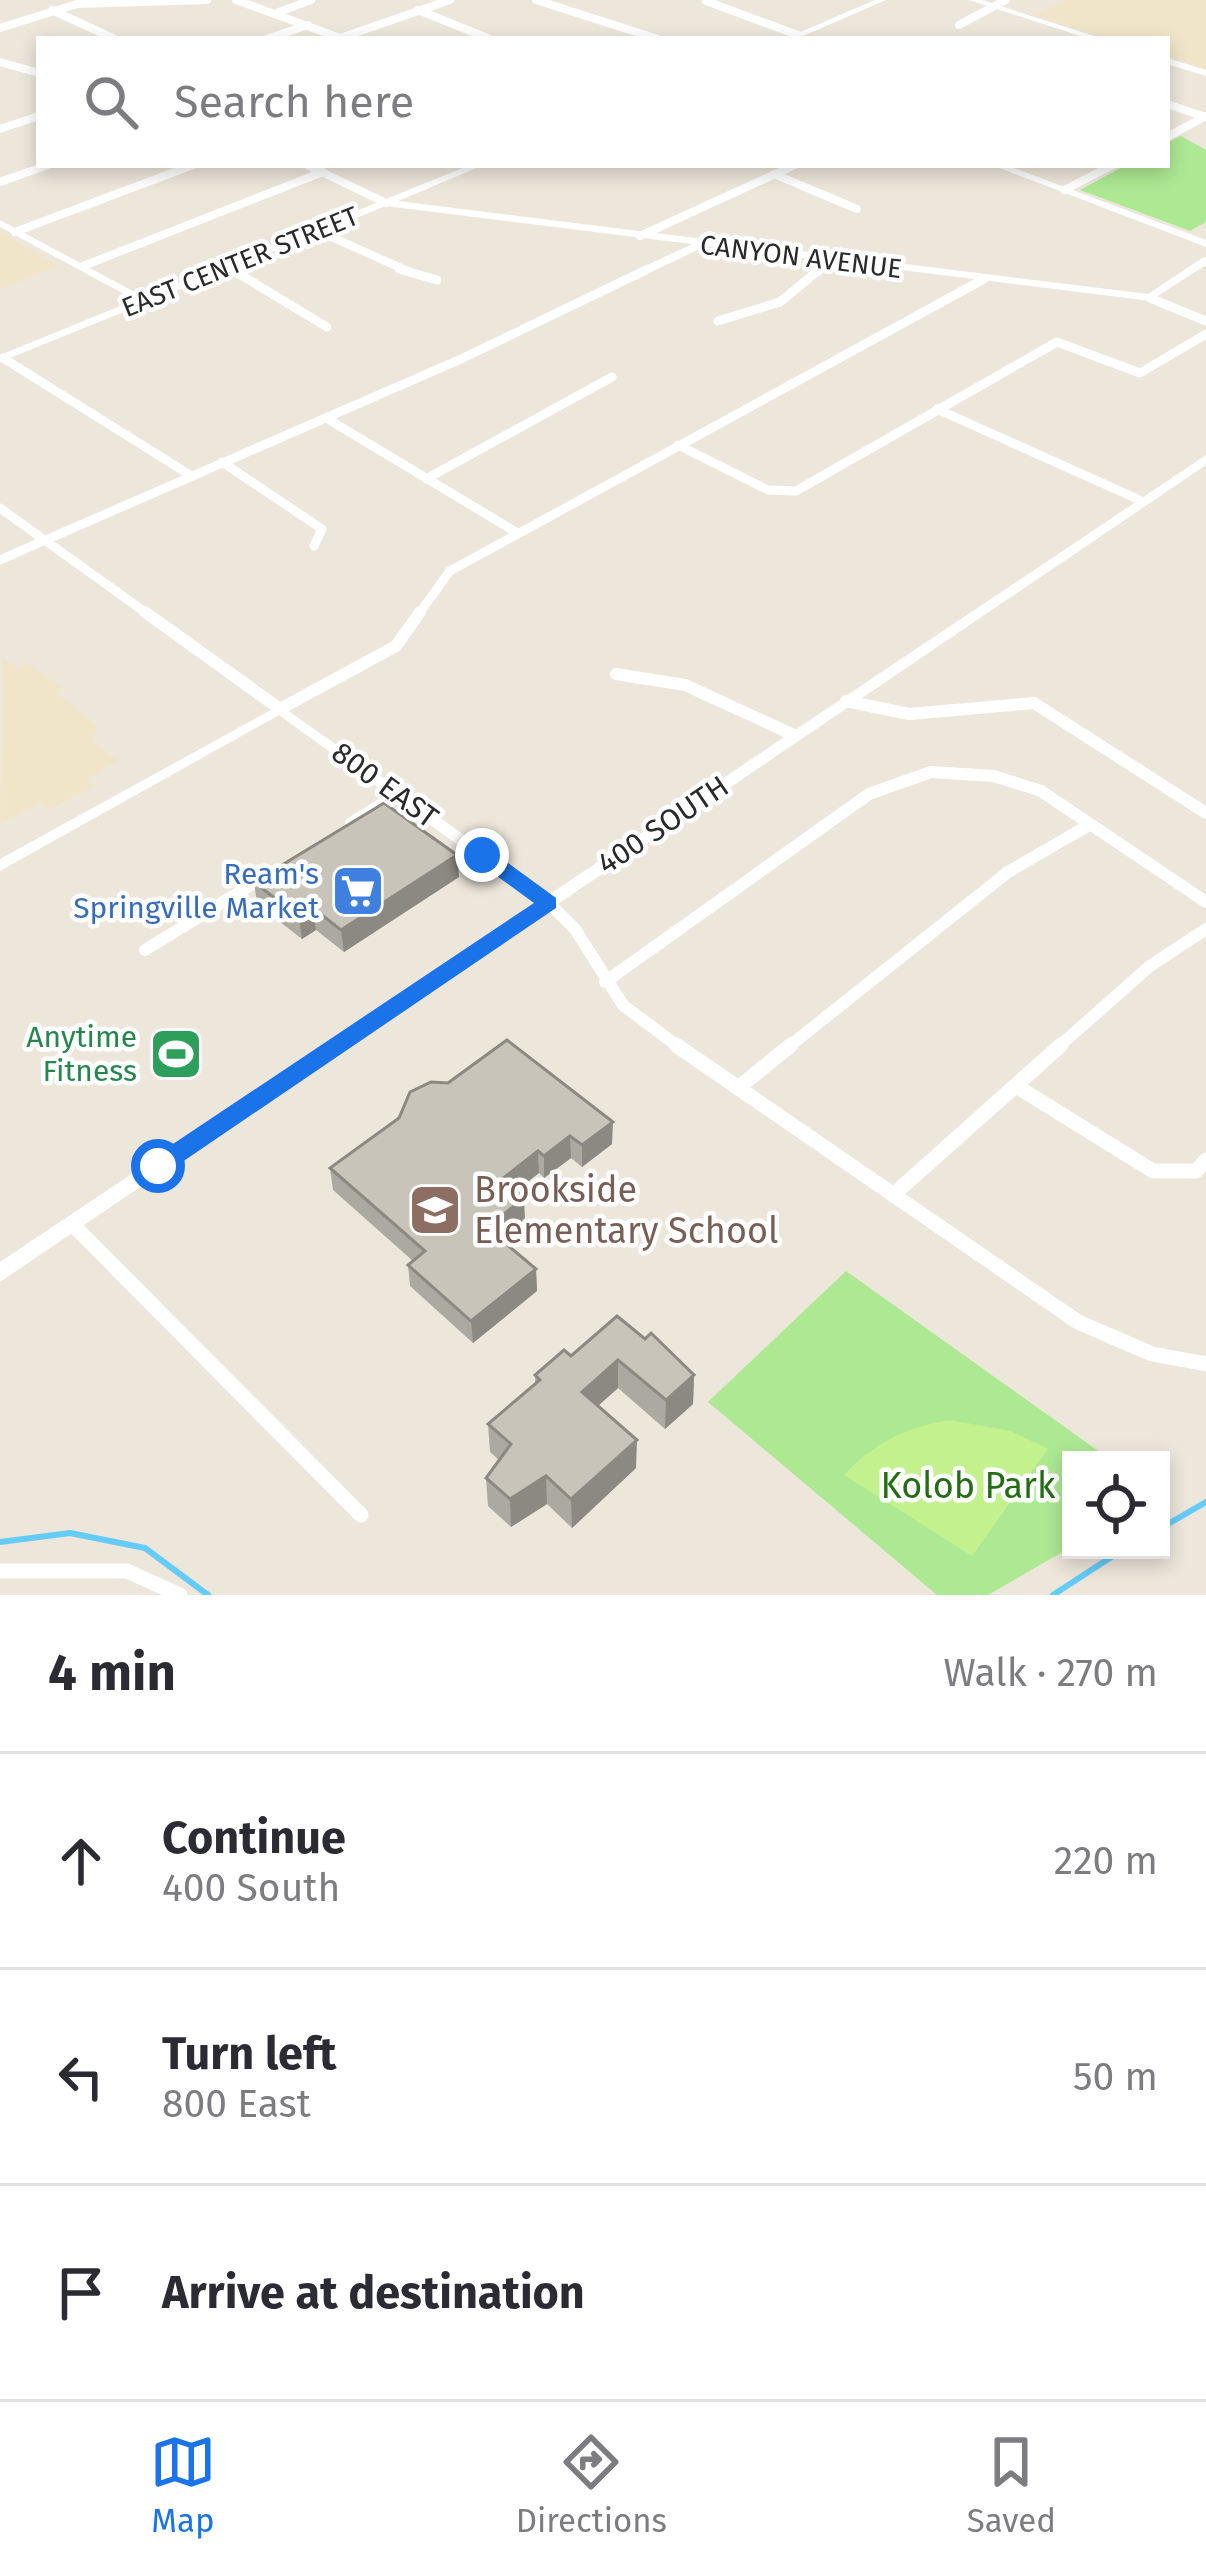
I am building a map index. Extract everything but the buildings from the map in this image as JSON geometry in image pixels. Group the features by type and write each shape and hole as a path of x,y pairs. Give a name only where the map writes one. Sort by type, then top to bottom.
{"main road":[{"name":"400 SOUTH","path":"0,1273 1206,459"}],"street":[{"path":"0,28 76,4 207,0"},
{"path":"236,0 335,36"},
{"path":"278,12 311,0"},
{"path":"350,36 450,0"},
{"path":"536,0 644,36"},
{"path":"553,6 568,0"},
{"path":"974,0 1089,36"},
{"path":"959,26 1006,0"},
{"path":"795,36 876,1"},
{"path":"706,2 791,36"},
{"path":"52,10 108,36"},
{"path":"418,10 483,36"},
{"path":"275,36 308,25"},
{"path":"0,62 36,73"},
{"path":"1170,62 1206,73"},
{"path":"1170,105 1205,117"},
{"path":"0,129 36,117"},
{"path":"1170,135 1205,117"},
{"path":"0,182 40,168"},
{"path":"15,232 185,168"},
{"path":"83,266 312,168"},
{"path":"316,168 386,203"},
{"name":"EAST CENTER STREET","path":"1,358 472,168"},
{"path":"640,236 789,168"},
{"path":"1005,168 1206,244"},
{"path":"1064,190 1107,168"},
{"path":"774,175 857,209"},
{"name":"CANYON AVENUE","path":"386,203 1150,298"},
{"path":"0,223 144,301"},
{"path":"318,231 386,266 437,280"},
{"path":"0,560 326,418 699,244"},
{"path":"718,321 741,318 808,285 826,259"},
{"path":"1150,298 1206,260"},
{"path":"227,267 260,285 271,300 327,327"},
{"path":"0,866 396,646 439,580 516,532 984,279"},
{"path":"1150,298 1206,321"},
{"path":"679,445 768,490 796,490 1057,342 1140,373 1206,334"},
{"path":"1,358 190,476"},
{"path":"426,479 612,377"},
{"path":"937,409 1142,501"},
{"path":"326,418 516,532"},
{"path":"221,462 322,529 314,546"},
{"path":"0,508 280,710"},
{"path":"616,674 647,674 668,681 749,710 794,735"},
{"path":"846,700 909,714 1034,703 1206,813"},
{"name":"800 EAST","path":"280,710 549,903"},
{"path":"605,982 883,785 944,771 1011,779 1058,800 1206,902"},
{"path":"341,829 398,794"},
{"path":"740,1087 1008,872 1089,825"},
{"path":"145,950 284,865"},
{"path":"549,903 584,938 605,982 636,1018 1078,1322 1152,1354 1206,1364"},
{"path":"893,1195 1150,965 1206,928"},
{"path":"1016,1086 1153,1171 1196,1171 1206,1160"},
{"path":"73,1224 361,1515"},
{"path":"0,1571 127,1571 180,1595"}],"shaded area":[{"path":"1065,0 1206,0 1206,69 1170,57 1170,36 1103,36 1032,15"},
{"path":"0,232 59,266 0,289"},
{"path":"3,659 16,667 27,663 63,688 57,693 97,725 93,740 118,761 87,779 95,786 51,809 41,803 0,825"}],"green space":[{"path":"1181,136 1206,150 1206,222 1190,231 1080,190 1120,168 1170,168 1170,142"},
{"name":"Kolob Park","path":"846,1271 1098,1451 1062,1451 1062,1552 988,1595 937,1595 708,1402"},
{"path":"949,1420 1011,1431 1048,1449 972,1556 844,1475 892,1438"}],"waterway":[{"path":"1170,1523 1206,1502"},
{"path":"0,1542 70,1533 145,1548 208,1595"},
{"path":"1053,1595 1108,1559"}],"place":[{"name":"Ream's Springville Market","path":"358,891"},
{"name":"Anytime Fitness","path":"176,1054"},
{"name":"Brookside Elementary School","path":"435,1210"}],"route":[{"path":"158,1166 549,903 482,855"}]}
